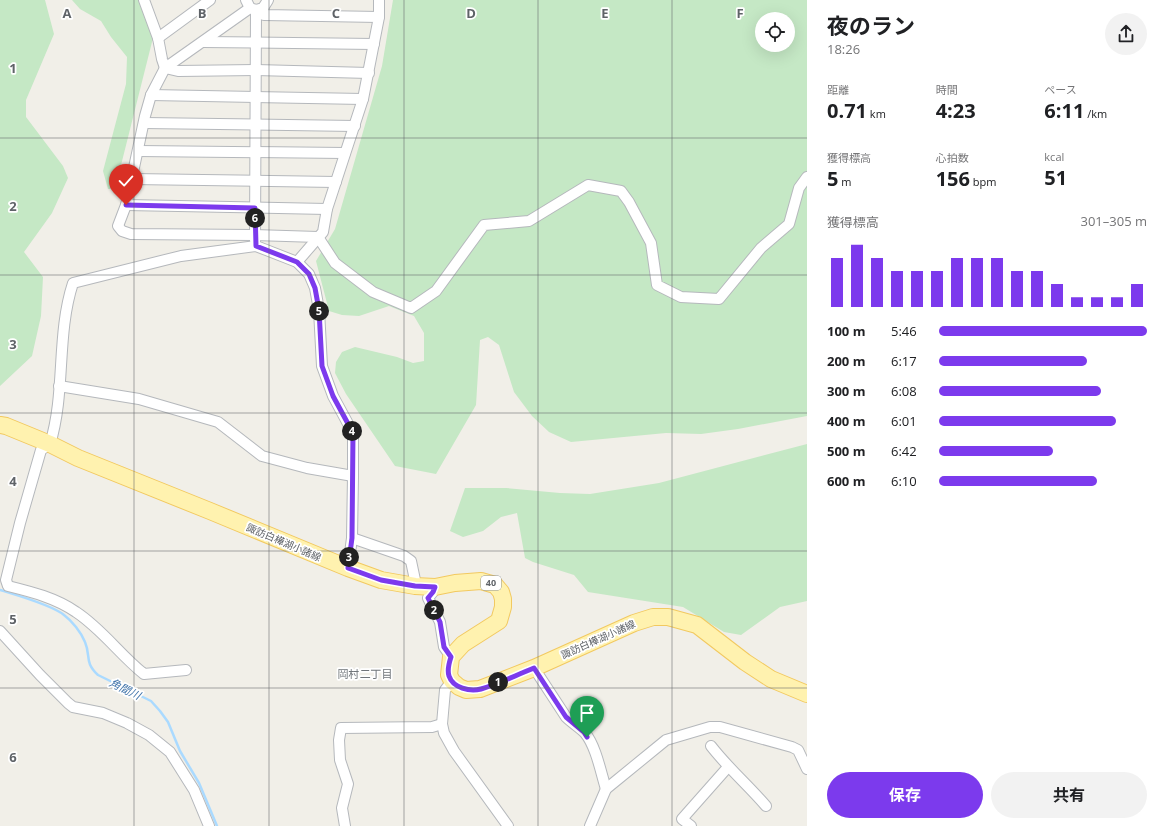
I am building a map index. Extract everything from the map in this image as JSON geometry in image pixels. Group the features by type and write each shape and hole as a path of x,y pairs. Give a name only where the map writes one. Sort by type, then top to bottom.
{"main road":[{"name":"諏訪白樺湖小諸線","path":"0,426 6,426 50,444 78,458 381,580 410,585 435,587 481,581 489,582 495,585 501,592 503,599 503,607 499,621 463,644 451,657"},
{"name":"諏訪白樺湖小諸線","path":"452,681 459,687 466,690 480,689 534,668 634,623 653,616 668,616 697,625 745,662 771,679 807,694"},
{"path":"451,657 449,675 452,681"}],"street":[{"path":"144,0 158,38 165,68"},
{"path":"158,38 210,0"},
{"path":"297,262 323,232 327,209 355,126 370,73 379,17 379,0"},
{"path":"256,5 264,15 379,17"},
{"path":"256,5 165,68 151,96 126,205 118,226 122,231 131,234 318,237"},
{"path":"256,5 254,235 256,246"},
{"path":"203,42 374,44"},
{"path":"165,68 178,71 256,70 370,73"},
{"path":"151,96 363,100"},
{"path":"144,123 355,126"},
{"path":"138,151 345,153"},
{"path":"318,237 335,263 373,292 411,308 436,291 484,225 529,221 588,185 621,191 629,202 651,243 657,285 681,297 719,298 761,248 789,224 799,188 807,177"},
{"path":"132,179 336,182"},
{"path":"126,205 327,209"},
{"path":"186,670 144,674 78,612 57,601 8,586 6,580 20,523 41,450 50,444 56,427 63,334 66,310 73,283 181,256 256,246 297,262 309,274 315,288 319,310 322,366 333,396 353,433 352,538 348,568"},
{"path":"60,386 139,399 218,422 262,456 307,468 353,476"},
{"path":"352,538 404,556 411,561 415,580"},
{"path":"435,587 428,598 440,622 444,647 451,657"},
{"path":"0,630 40,675 73,707 103,713 127,723 149,735 170,752 194,790 209,826"},
{"path":"534,668 566,717 584,732 587,737 593,748 606,789"},
{"path":"452,681 445,690 442,724 444,733 454,751 508,826"},
{"path":"344,825 342,808 348,784 340,760 339,740 341,728 432,727 442,724"},
{"path":"590,826 606,789 666,740 710,726 792,747 798,750 807,768"},
{"path":"711,746 728,767 748,785 766,806"},
{"path":"691,826 682,819 728,767"}],"green space":[{"path":"0,0 45,0 54,34 26,100 26,117 63,166 68,178 52,213 24,252 43,277 41,316 32,356 0,386"},
{"path":"72,0 147,0 153,38 115,189 108,189 103,171 126,84 127,57 111,37 101,21 80,9"},
{"path":"393,0 807,0 807,416 738,429 701,434 666,433 571,442 549,432 532,416 514,392 499,345 488,337 480,340 476,405 436,474 395,466 346,394 335,373 336,362 342,352 355,347 397,357 413,363 424,361 424,333 414,316 389,306 359,316 342,315 329,311 316,261 335,229 382,66"},
{"path":"807,444 807,601 780,607 741,635 724,632 683,607 588,592 574,575 525,558 517,513 501,517 483,531 463,537 450,531 465,488 506,488 590,494 659,483"}],"waterway":[{"name":"角間川","path":"0,590 43,604 64,615 81,634 87,647 89,663 98,675 151,701 168,722 180,751 199,783 217,826"}],"district":[{"name":"岡村二丁目","path":"365,674"}],"route":[{"path":"126,205 255,208 254,235 256,246 297,262 309,274 315,288 319,310 322,366 333,396 353,433 352,538 348,568 381,580 398,584 435,587 428,598 440,622 444,647 451,657 449,675 452,681 459,687 466,690 474,690 534,668 566,717 572,724 584,732 587,737"}]}
